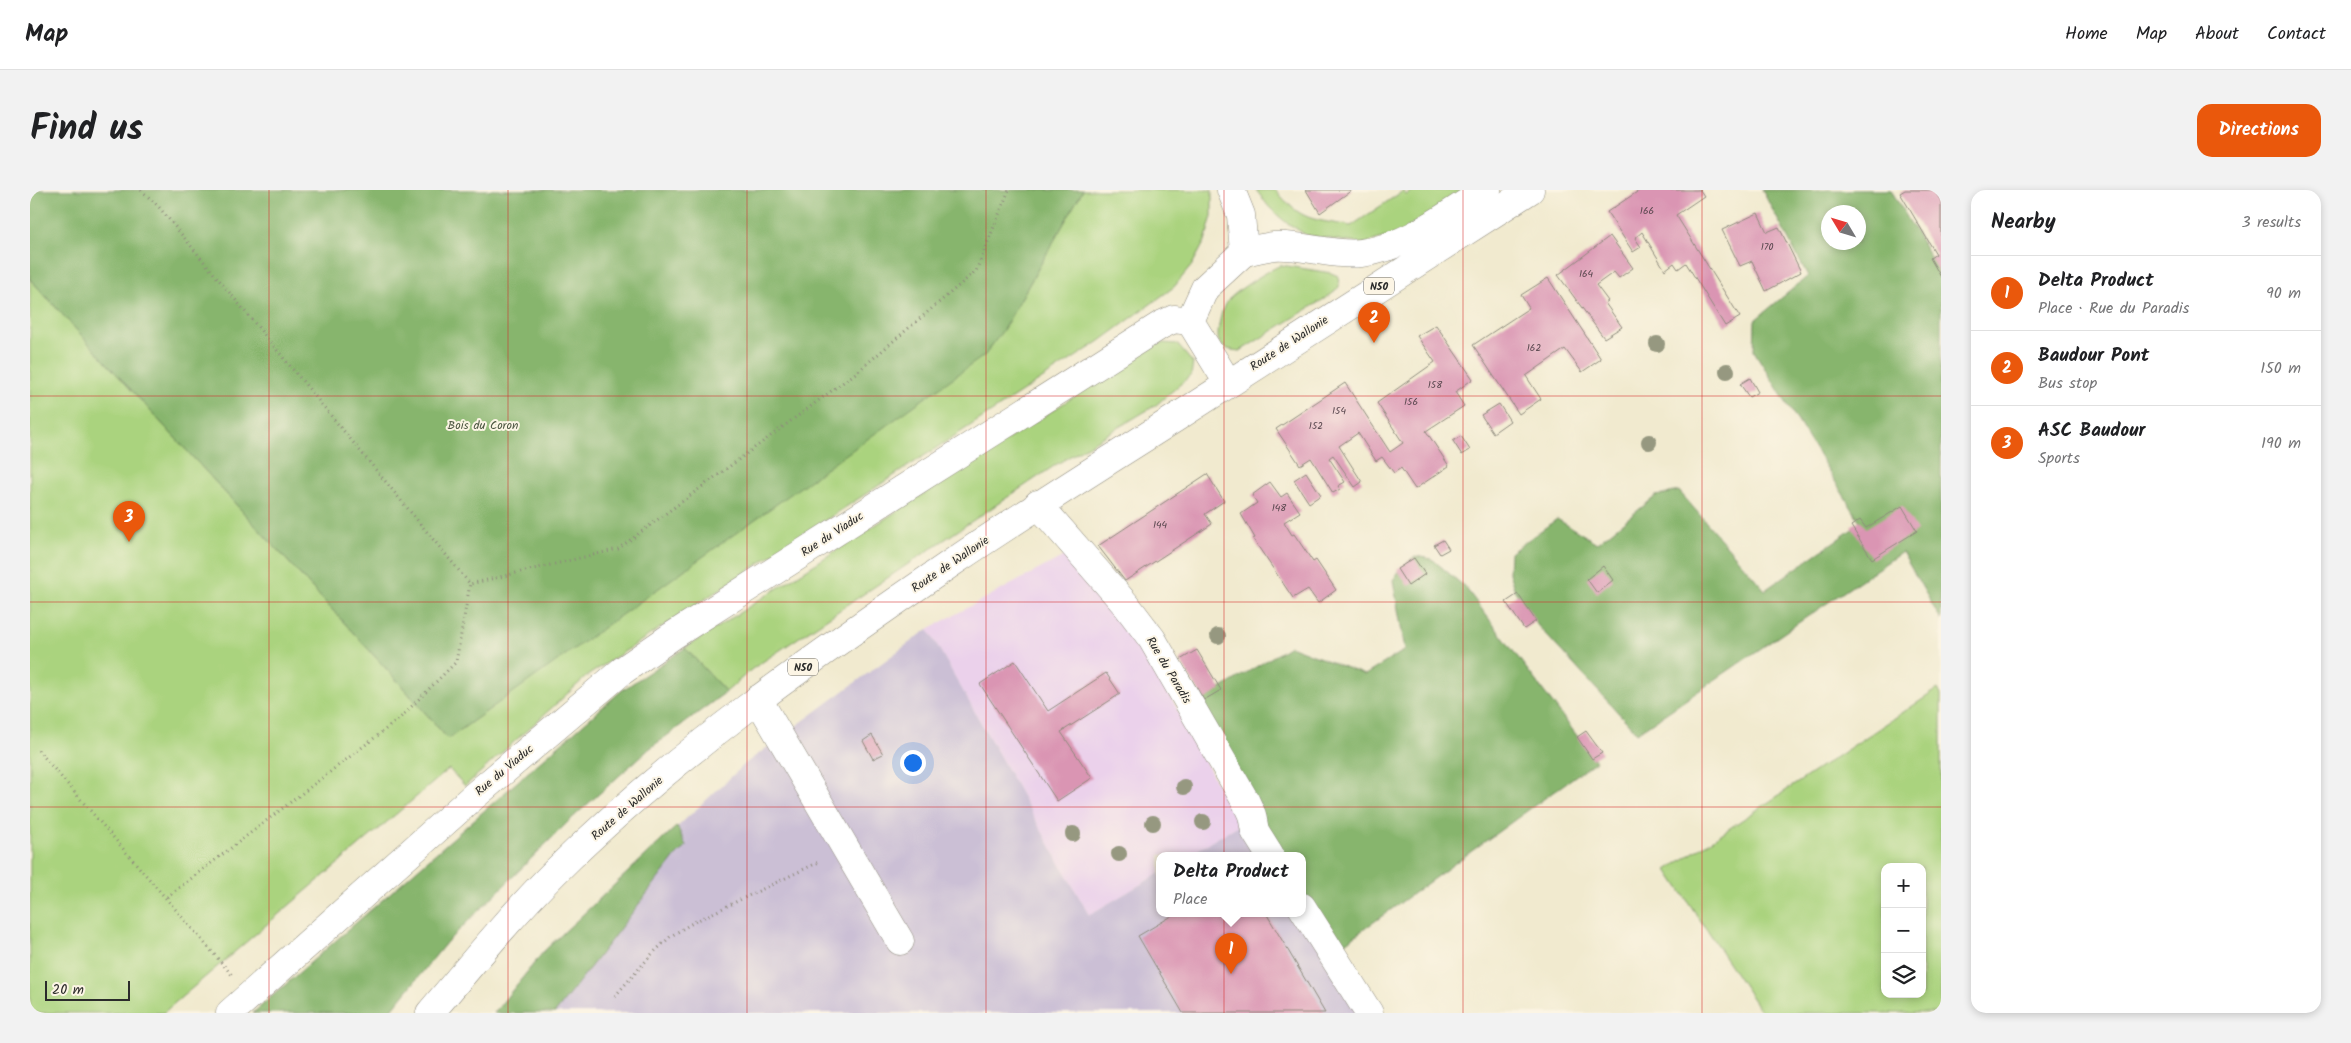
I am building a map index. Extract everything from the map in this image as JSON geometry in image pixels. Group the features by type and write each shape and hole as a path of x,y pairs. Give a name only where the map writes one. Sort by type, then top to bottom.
{"street":[{"path":"1230,190 1241,215 1244,252"},
{"path":"1228,382 1190,321 1205,288 1244,252 1275,246 1329,253 1362,253 1382,248 1410,237 1487,190"},
{"name":"Route de Wallonie","path":"430,1013 486,946 554,873 632,802 758,699 891,604 1038,504 1530,190"},
{"name":"Rue du Viaduc","path":"230,1013 474,796 622,671 672,636 1161,325 1174,319 1190,321"},
{"name":"Rue du Paradis","path":"1038,504 1127,606 1152,640 1246,802 1252,815 1255,831 1268,852"},
{"path":"758,699 848,848 900,941"},
{"path":"1306,913 1369,1013"}],"path":[{"path":"141,190 158,206 470,584 456,662 399,719 167,896"},
{"path":"470,584 618,549 857,372 976,271 1009,190"},
{"path":"38,750 167,896 250,995"},
{"path":"615,996 652,954 671,936 694,922 848,848"}],"shaded area":[{"path":"1066,555 1119,612 1147,652 1239,825 1194,852 1156,852 1156,875 1089,915 928,629"},
{"path":"928,629 1089,915 1156,875 1156,917 1306,917 1306,898 1380,1013 494,1013 544,951 746,763"},
{"path":"1252,815 1277,852 1194,852"}],"green space":[{"name":"Bois du Coron","path":"30,190 1083,190 1003,330 985,355 448,739 401,685 30,279"},
{"path":"1083,190 1212,190 1212,216 1205,241 1192,265 1174,287 1100,341 587,676 465,786 449,769 163,1013 30,1013 30,279 401,685 448,739 1003,330"},
{"path":"1256,190 1276,190 1301,214 1318,220 1351,226 1403,191 1406,195 1414,190 1469,190 1409,230 1363,244 1306,235 1283,220 1269,207"},
{"path":"1762,190 1891,190 1941,275 1941,620 1902,552 1637,733 1538,626 1515,591 1509,573 1510,553 1557,519 1597,543 1656,496 1679,491 1765,590 1861,523 1754,351 1755,320 1808,276"},
{"path":"1281,265 1331,273 1338,276 1339,287 1332,294 1240,351 1222,346 1218,339 1218,333 1222,311 1227,301 1247,285"},
{"path":"1164,343 1177,344 1193,363 1191,375 1156,405 1057,464 752,669 726,692 685,648 1154,345"},
{"path":"1415,556 1432,559 1465,587 1596,761 1338,948 1306,898 1306,852 1277,852 1199,702 1290,646 1365,675 1405,650 1393,580 1402,567"},
{"path":"685,648 726,692 649,749 570,820 446,943 389,1013 253,1013 621,691"},
{"path":"1938,689 1941,695 1941,1013 1762,1013 1667,870"},
{"path":"677,826 686,846 675,857 555,1013 494,1013 544,951"}],"building":[{"path":"1306,190 1352,190 1320,213"},
{"path":"1640,190 1700,190 1704,196 1676,215 1740,317 1725,326 1686,263 1678,269 1674,263 1665,270 1642,232 1635,238 1641,247 1633,252 1607,212"},
{"path":"1905,190 1934,190 1941,201 1941,277 1930,258 1936,254 1900,193"},
{"path":"1758,213 1767,232 1779,227 1801,272 1766,291 1752,261 1740,266 1722,230"},
{"path":"1610,236 1633,268 1619,278 1614,272 1596,285 1608,301 1605,303 1622,327 1604,338 1558,275"},
{"path":"1548,278 1601,359 1582,372 1565,349 1526,376 1541,399 1519,414 1473,345 1529,308 1521,295"},
{"path":"1436,325 1473,379 1455,392 1464,406 1426,431 1449,466 1415,489 1401,468 1394,473 1382,457 1376,461 1358,433 1339,446 1362,482 1355,487 1333,455 1329,458 1345,482 1338,486 1340,489 1333,493 1311,458 1300,465 1276,429 1345,383 1390,452 1403,443 1377,403 1435,362 1417,336"},
{"path":"1750,378 1758,392 1749,397 1740,384"},
{"path":"1499,404 1510,421 1493,433 1481,415"},
{"path":"1461,436 1470,450 1462,455 1453,441"},
{"path":"1306,472 1321,495 1309,503 1294,480"},
{"path":"1207,474 1224,501 1205,514 1212,524 1125,581 1098,546"},
{"path":"1270,482 1281,497 1287,493 1300,512 1284,522 1313,562 1316,560 1336,590 1318,603 1308,589 1293,598 1253,539 1255,538 1241,514 1257,503 1252,495"},
{"path":"1902,506 1917,531 1872,559 1851,526 1860,520 1866,528"},
{"path":"1443,540 1449,549 1440,554 1434,545"},
{"path":"1414,558 1425,574 1408,586 1397,569"},
{"path":"1603,566 1613,580 1597,593 1587,579"},
{"path":"1518,594 1536,621 1524,629 1506,602"},
{"path":"1197,650 1221,690 1204,700 1180,660"},
{"path":"1015,661 1048,711 1106,673 1120,694 1061,732 1092,778 1057,801 980,684"},
{"path":"1586,731 1602,753 1592,759 1577,737"},
{"path":"872,735 883,754 873,759 863,741"},
{"path":"1170,917 1268,917 1325,1013 1183,1013 1138,936"}],"place":[{"name":"Baudour Pont","path":"1374,343"},
{"name":"ASC Baudour","path":"129,542"},
{"name":"Delta Product","path":"1231,974"}]}
